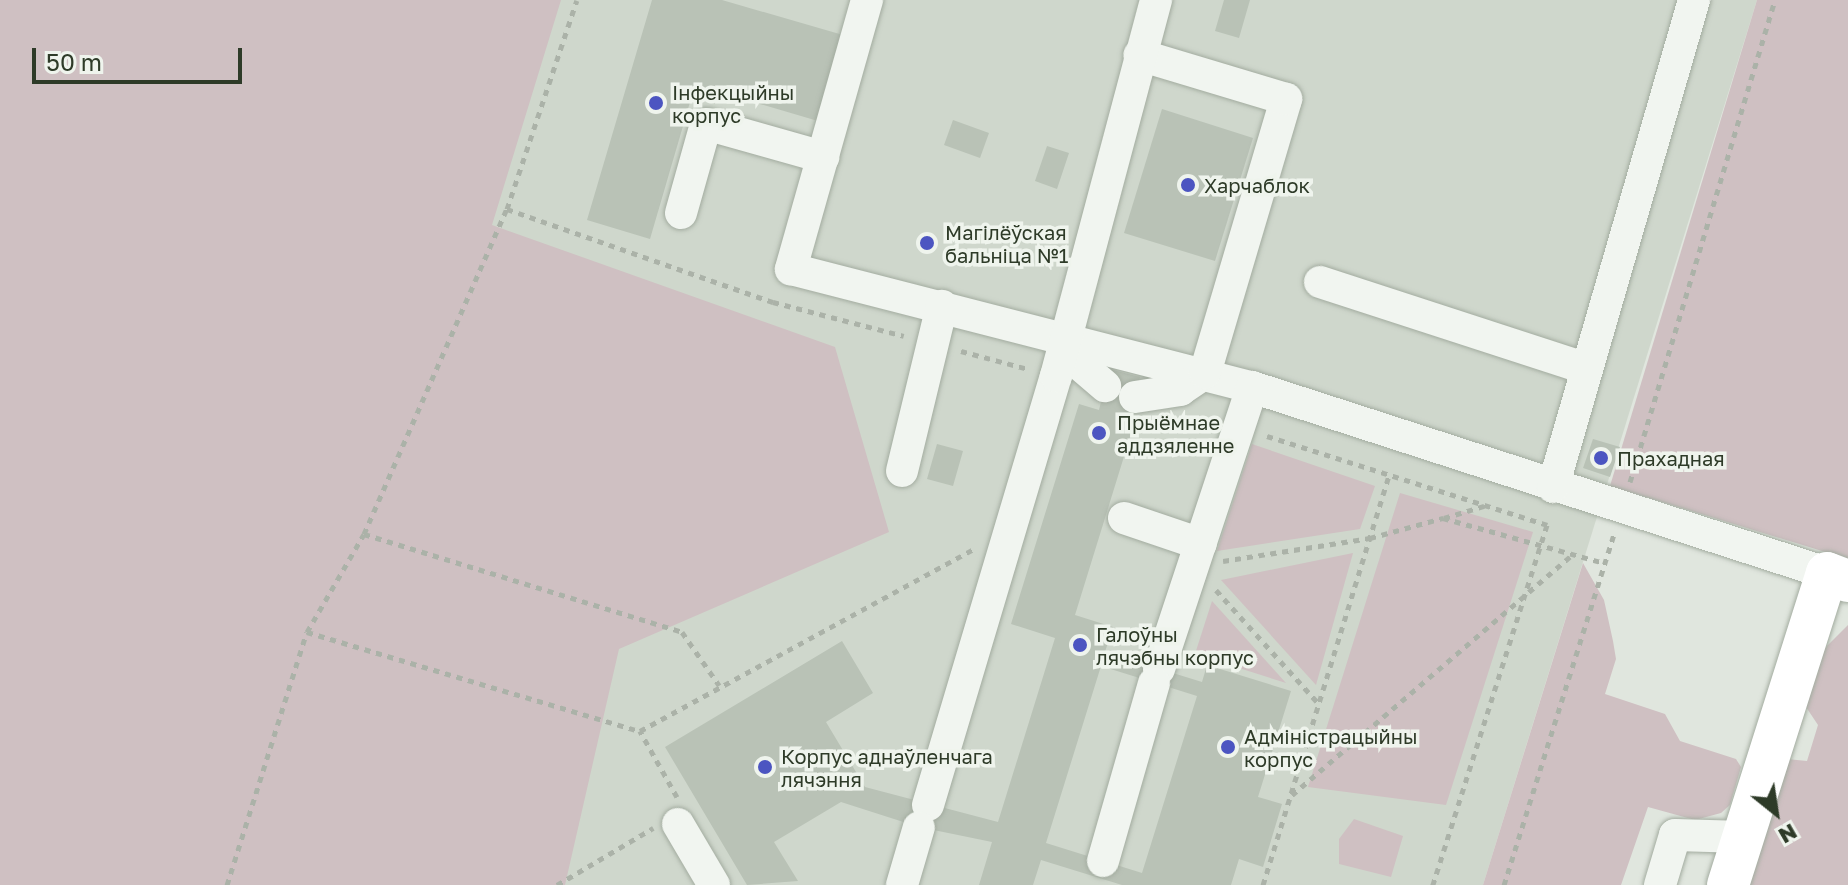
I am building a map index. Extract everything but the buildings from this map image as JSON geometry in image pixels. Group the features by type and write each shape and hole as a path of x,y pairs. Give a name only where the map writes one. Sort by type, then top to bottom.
{"main road":[{"path":"1728,885 1838,577"}],"lane":[{"path":"867,0 791,269 1205,373 1621,510 1838,577"},
{"path":"902,885 1066,336 1156,0"},
{"path":"1553,487 1584,368 1694,0"},
{"path":"1135,397 1180,390 1205,373 1286,99 1139,55"},
{"path":"681,213 706,124 823,157"},
{"path":"1320,282 1584,368"},
{"path":"902,471 942,306"},
{"path":"1066,336 1071,357 1105,386"},
{"path":"1098,875 1156,676 1252,387"},
{"path":"1124,518 1197,554"},
{"path":"674,819 714,885"},
{"path":"1660,885 1675,835 1744,837"}],"path":[{"path":"227,885 307,632 364,534 507,209 577,0"},
{"path":"1504,885 1775,0"},
{"path":"1239,426 1547,525 1433,885"},
{"path":"1263,885 1389,476"},
{"path":"1197,554 1370,538 1485,506"},
{"path":"1443,518 1604,563"},
{"path":"307,632 640,731 719,685 1008,530"},
{"path":"364,534 682,632 719,685"},
{"path":"1197,554 1320,705"},
{"path":"1292,795 1574,554"},
{"path":"557,885 674,819 640,731"}],"shaded area":[{"path":"0,0 561,0 492,225 835,347 889,532 619,649 565,885 0,885"},
{"name":"Магілёўская бальніца №1","path":"255,0 1757,0 1483,885 0,885"},
{"path":"1757,0 1848,0 1848,559 1610,486"},
{"path":"1252,444 1375,486 1360,529 1217,551"},
{"path":"1400,493 1533,532 1446,805 1308,787"},
{"path":"1353,553 1316,685 1221,580"},
{"path":"1583,563 1604,600 1613,641 1616,659 1605,694 1665,714 1680,741 1736,759 1741,767 1730,805 1721,813 1695,820 1648,807 1621,885 1483,885"},
{"path":"1212,601 1286,683 1195,654"},
{"path":"1848,625 1848,885 1746,885 1787,759 1807,761 1818,725 1806,707 1823,650"},
{"path":"1354,819 1403,836 1391,877 1339,864 1339,839"}],"place":[{"name":"Інфекцыйны корпус","path":"656,103"},
{"name":"Харчаблок","path":"1188,185"},
{"name":"Магілёўская бальніца №1","path":"927,243"},
{"name":"Прыёмнае аддзяленне","path":"1099,433"},
{"name":"Прахадная","path":"1601,458"},
{"name":"Галоўны лячэбны корпус","path":"1080,645"},
{"name":"Адміністрацыйны корпус","path":"1228,747"},
{"name":"Корпус аднаўленчага лячэння","path":"765,767"}]}
